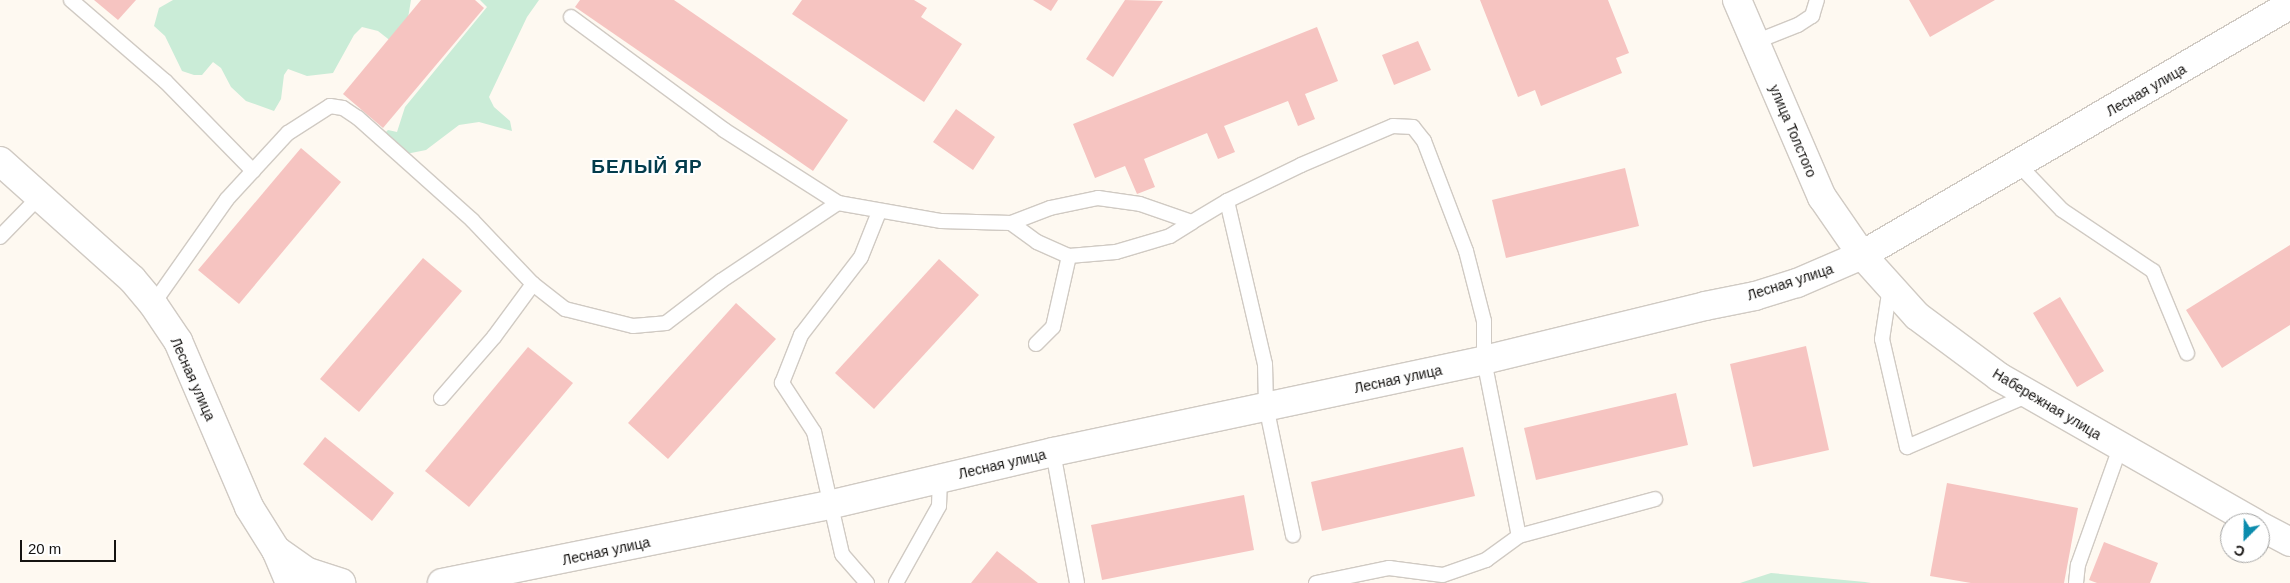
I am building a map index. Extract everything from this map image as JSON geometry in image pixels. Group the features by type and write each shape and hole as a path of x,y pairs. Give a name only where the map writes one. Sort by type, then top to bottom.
{"street":[{"name":"улица Толстого","path":"1737,0 1822,197 1862,255"},
{"name":"Лесная улица","path":"442,583 829,505 1053,452 1484,360 1755,296 1805,280 1862,255 2290,5"},
{"name":"Лесная улица","path":"0,161 132,279 153,304 178,341 249,507 276,550 308,572 341,583"},
{"name":"Набережная улица","path":"1862,255 1917,316 1954,345 2029,395 2237,513"},
{"path":"2270,531 2290,542"},
{"path":"276,550 290,583"}],"lane":[{"path":"71,0 165,81 253,171"},
{"path":"1756,42 1798,25 1812,16 1817,0"},
{"path":"571,17 724,130 838,203 879,212 941,221 1011,223 1050,208 1098,198 1140,204 1192,222"},
{"path":"153,304 227,199 288,133 330,106 343,108 358,118 472,220 533,284 565,309 633,326 666,323 721,281 838,203"},
{"path":"1011,223 1037,242 1069,256 1116,252 1170,236 1227,201 1393,126 1413,127 1424,140 1466,250 1484,321 1484,360 1519,536"},
{"path":"2019,165 2062,210 2153,272 2187,353"},
{"path":"0,237 39,196"},
{"path":"1227,201 1265,364 1266,406 1293,534"},
{"path":"867,583 842,554 829,505 814,432 782,384 801,336 861,256 879,212"},
{"path":"1036,344 1053,327 1069,256"},
{"path":"442,398 494,337 533,284"},
{"path":"1890,287 1882,339 1908,447 2029,395"},
{"path":"2076,583 2078,565 2120,448"},
{"path":"1053,452 1077,583"},
{"path":"896,583 939,506 940,479"},
{"path":"1316,583 1389,568 1443,575 1486,560 1519,536 1655,499"}],"green space":[{"path":"173,0 411,0 406,30 392,42 378,31 362,27 354,35 333,73 307,76 288,69 284,75 281,99 274,111 246,101 231,87 221,68 213,62 202,75 194,75 182,71 165,36 154,26 159,8"},
{"path":"480,0 539,0 527,17 489,97 494,107 510,121 512,131 479,122 459,125 426,150 401,155 384,134 388,130 397,132 405,107 487,7"},
{"path":"1771,573 1865,582 1871,583 1740,583"}],"building":[{"path":"94,0 136,0 118,20"},
{"path":"421,0 475,0 484,8 383,128 343,94"},
{"path":"580,0 674,0 848,120 813,171 575,7"},
{"path":"802,0 914,0 927,8 921,17 962,44 924,102 792,14"},
{"path":"1033,0 1058,0 1051,11"},
{"path":"1125,0 1163,1 1113,77 1086,59"},
{"path":"1480,0 1608,0 1629,53 1616,58 1622,73 1541,106 1535,90 1518,97"},
{"path":"1909,0 1995,0 1930,37"},
{"path":"1317,27 1338,81 1305,94 1315,119 1298,126 1288,101 1224,126 1235,152 1218,159 1207,133 1144,159 1155,187 1137,194 1125,166 1095,178 1073,124"},
{"path":"1418,41 1431,70 1394,85 1382,55"},
{"path":"956,109 995,137 973,170 933,142"},
{"path":"301,148 341,182 239,304 198,270"},
{"path":"1625,168 1639,226 1506,258 1492,200"},
{"path":"2290,245 2290,325 2222,368 2186,310"},
{"path":"423,258 462,291 359,412 320,379"},
{"path":"939,259 979,295 874,409 835,373"},
{"path":"2060,297 2104,371 2077,387 2033,313"},
{"path":"736,303 776,339 668,459 628,423"},
{"path":"1806,346 1829,450 1753,467 1730,364"},
{"path":"528,347 573,383 469,507 425,471"},
{"path":"1676,393 1688,445 1536,480 1524,428"},
{"path":"325,437 394,493 372,521 303,464"},
{"path":"1463,447 1475,496 1322,531 1311,482"},
{"path":"1947,483 2078,508 2064,583 1971,583 1930,576"},
{"path":"1244,495 1254,550 1102,580 1091,525"},
{"path":"2104,542 2158,563 2150,583 2097,583 2089,580"},
{"path":"997,551 1038,583 971,583"}],"district":[{"name":"БЕЛЫЙ ЯР","path":"647,167"}]}
